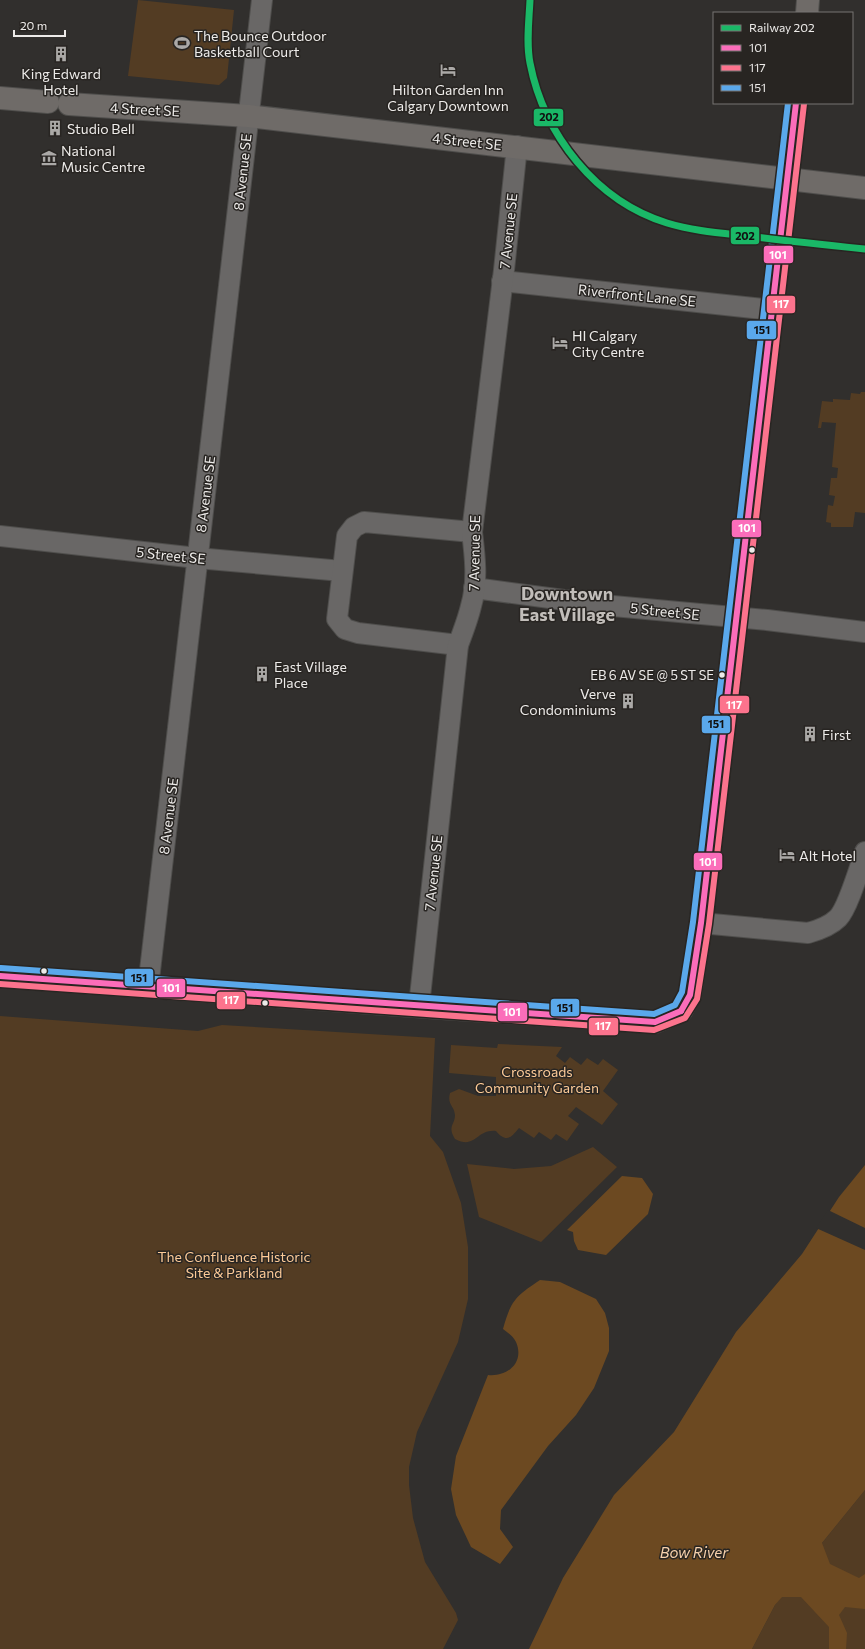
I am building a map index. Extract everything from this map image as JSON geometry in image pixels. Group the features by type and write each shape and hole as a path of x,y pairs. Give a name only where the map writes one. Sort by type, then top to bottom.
{"street":[{"name":"8 Avenue SE","path":"148,988 262,0"},
{"path":"807,12 808,0"},
{"name":"4 Street SE","path":"0,98 248,116 517,146 865,188"},
{"path":"0,976 148,988 654,1022 680,1011 690,995 701,923 796,104"},
{"name":"7 Avenue SE","path":"419,1006 458,645 472,606 476,574 472,532 517,146"},
{"name":"Riverfront Lane SE","path":"502,281 772,310"},
{"path":"458,645 358,633 345,629 337,619 342,572 347,536 354,527 364,522 472,532"},
{"name":"5 Street SE","path":"0,536 342,572"},
{"name":"5 Street SE","path":"474,588 602,605 865,632"},
{"path":"701,923 808,933 822,929 839,918 847,901 865,852"}],"green space":[{"name":"The Bounce Outdoor Basketball Court","path":"138,0 234,10 227,78 219,85 128,76"},
{"path":"861,392 865,392 865,513 855,512 853,527 831,527 831,523 826,522 828,505 833,506 835,496 829,495 831,478 837,478 838,468 832,467 836,423 822,422 821,428 818,428 822,401 833,402 833,399 850,400 851,393 860,394"},
{"name":"The Confluence Historic Site & Parkland","path":"0,1016 198,1031 222,1025 435,1038 430,1136 443,1152 461,1203 468,1247 468,1299 458,1342 417,1432 409,1467 409,1485 413,1518 425,1562 456,1613 458,1620 443,1649 0,1649"},
{"name":"Crossroads Community Garden","path":"498,1044 562,1047 556,1056 565,1063 570,1057 581,1065 587,1058 598,1065 603,1059 618,1070 603,1091 618,1104 602,1125 576,1107 568,1116 579,1124 567,1141 556,1134 551,1140 539,1132 534,1138 519,1128 511,1137 508,1138 503,1137 496,1131 489,1131 472,1141 462,1142 455,1139 451,1128 455,1115 449,1100 450,1093 459,1089 478,1096 496,1096 496,1077 449,1073 451,1045 497,1048"},
{"path":"593,1147 617,1167 541,1242 479,1217 467,1164 514,1169 551,1166"},
{"path":"865,1490 865,1649 752,1649 775,1605"}],"water":[{"name":"Bow River","path":"865,1165 865,1490 822,1543 830,1564 859,1578 865,1574 865,1609 845,1607 839,1615 847,1633 846,1649 829,1649 829,1627 801,1597 782,1597 775,1605 752,1649 529,1649 563,1578 614,1495 674,1432 736,1332 802,1254 839,1197"},
{"path":"622,1176 642,1178 653,1194 648,1214 606,1255 578,1250 574,1241 573,1232 567,1230"},
{"path":"540,1280 560,1282 596,1299 605,1313 609,1328 609,1351 594,1388 576,1415 548,1446 501,1510 500,1529 513,1547 500,1564 471,1547 456,1515 451,1489 456,1456 488,1375 502,1374 508,1371 516,1362 518,1356 516,1342 512,1336 503,1329 509,1311 512,1305 525,1290"}],"pier":[{"path":"828,1210 865,1228 865,1250 816,1228"}],"rail line":[{"name":"202","path":"530,0 528,32 530,63 537,90 547,115 577,162 596,182 618,199 641,213 667,223 687,228 717,233 865,249"}],"transit line":[{"name":"151","path":"1,968 654,1014 675,1005 682,992 693,922 788,104"},
{"name":"101","path":"681,1011 690,995 701,923 796,104"},
{"name":"117","path":"0,984 654,1030 685,1018 697,999 709,924 804,104"},
{"name":"101","path":"0,976 655,1022 681,1011"}],"place":[{"name":"The Bounce Outdoor Basketball Court","path":"182,43"},
{"name":"King Edward Hotel","path":"61,54"},
{"name":"Hilton Garden Inn Calgary Downtown","path":"448,70"},
{"name":"Studio Bell","path":"55,128"},
{"name":"National Music Centre","path":"49,158"},
{"name":"HI Calgary City Centre","path":"560,343"},
{"name":"East Village Place","path":"262,674"},
{"name":"EB 6 AV SE @ 5 ST SE","path":"722,675"},
{"name":"Verve Condominiums","path":"628,701"},
{"name":"First","path":"810,734"},
{"name":"Alt Hotel","path":"787,855"}],"district":[{"name":"Downtown East Village","path":"567,603"}]}
